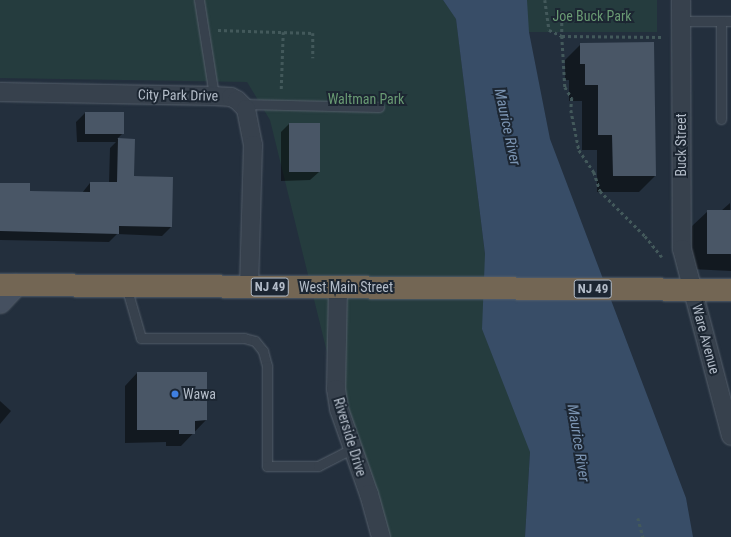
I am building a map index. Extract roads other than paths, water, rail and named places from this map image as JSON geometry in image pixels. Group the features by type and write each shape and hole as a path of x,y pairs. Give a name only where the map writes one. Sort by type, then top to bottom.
{"highway":[{"name":"West Main Street","path":"8,285 692,289"},
{"name":"NJ 49","path":"692,289 731,290"}],"main road":[{"path":"0,302 8,285"}],"street":[{"name":"Buck Street","path":"680,0 681,229 682,248 692,289"},
{"name":"City Park Drive","path":"0,92 214,96 230,97 240,104"},
{"path":"240,104 246,109 253,145 249,286"},
{"name":"Riverside Drive","path":"338,287 336,389 352,449 369,494 381,537"},
{"name":"Ware Avenue","path":"692,289 731,436"}],"lane":[{"path":"199,0 214,96"},
{"path":"681,21 731,21"},
{"path":"721,21 721,119"},
{"path":"240,104 379,107"},
{"path":"126,286 141,338 244,338 255,341 263,351 267,366 268,466 318,466 352,449"}],"water":[{"name":"Maurice River","path":"443,0 527,0 529,32 550,139 686,498 693,537 525,537 530,452 482,329 485,254 456,19"}],"place":[{"name":"Wawa","path":"175,394"}],"park label":[{"name":"Joe Buck Park","path":"592,16"},
{"name":"Waltman Park","path":"366,99"}]}
